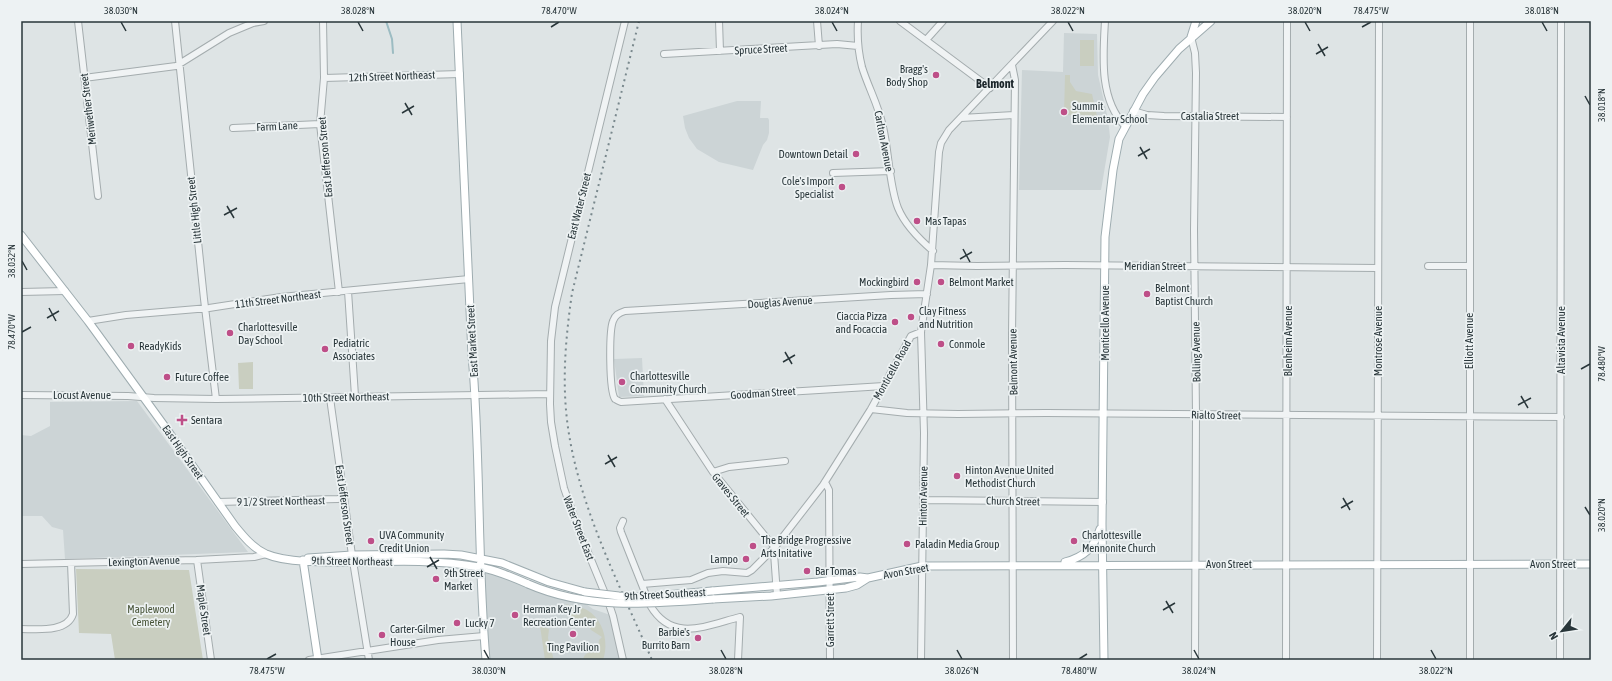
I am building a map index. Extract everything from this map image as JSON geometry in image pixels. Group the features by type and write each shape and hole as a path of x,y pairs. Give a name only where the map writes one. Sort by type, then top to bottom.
{"main road":[{"name":"East Market Street","path":"457,21 472,355 476,395 480,567 486,660"},
{"name":"Bolling Avenue","path":"1191,37 1196,21"},
{"name":"Monticello Avenue","path":"1104,660 1102,524 1105,414 1105,237 1116,149 1133,111 1155,77 1204,24 1211,21"},
{"name":"East High Street","path":"21,235 88,320 245,538 256,548 266,554 283,558 303,560"},
{"path":"1057,565 1076,559 1090,550 1097,539 1102,524"},
{"name":"9th Street Northeast","path":"303,560 312,562 444,554 480,558 507,565 526,573"},
{"name":"9th Street Northeast","path":"353,559 445,563 480,567 494,570 528,584"},
{"path":"303,560 318,659"},
{"name":"Avon Street","path":"713,595 776,586 860,577 868,578 922,566 1591,564"},
{"name":"9th Street Southeast","path":"526,573 567,588 619,596 643,597 713,595"},
{"name":"Avon Street","path":"713,595 777,595 857,585 868,578"},
{"name":"9th Street Southeast","path":"528,584 541,590 588,601 643,604 713,595"}],"street":[{"name":"Meriwether Street","path":"78,21 98,196"},
{"name":"Little High Street","path":"175,21 216,399"},
{"path":"84,78 180,65 229,33 253,23 264,21"},
{"name":"East Jefferson Street","path":"323,21 324,78 320,124 339,292"},
{"name":"East Water Street","path":"550,394 552,342 558,295 626,21"},
{"path":"719,21 720,52"},
{"path":"817,21 819,46"},
{"name":"Carlton Avenue","path":"858,21 858,46 862,66 878,107 883,127 894,193 899,209 915,234 933,251"},
{"path":"900,21 990,88"},
{"path":"926,40 943,21"},
{"name":"Monticello Road","path":"642,584 691,580 708,573 723,571 747,573 752,570 775,547 825,482 871,409 910,336 921,332 932,265 938,152 944,136 1053,21"},
{"path":"1105,21 1104,61 1106,89 1115,114 1125,126"},
{"name":"Blenheim Avenue","path":"1286,660 1288,416 1287,21"},
{"name":"Montrose Avenue","path":"1377,660 1379,21"},
{"name":"Elliott Avenue","path":"1470,21 1470,660"},
{"name":"Altavista Avenue","path":"1560,660 1561,21"},
{"name":"Bolling Avenue","path":"1191,37 1195,52 1196,73 1195,660"},
{"name":"Spruce Street","path":"664,54 849,44 858,46"},
{"name":"Belmont Avenue","path":"1012,65 1015,80 1013,265 1013,660"},
{"name":"12th Street Northeast","path":"324,78 460,74"},
{"name":"Castalia Street","path":"1133,111 1147,115 1287,117"},
{"path":"961,118 1014,116"},
{"name":"Farm Lane","path":"233,128 320,124"},
{"path":"833,173 891,171"},
{"name":"Meridian Street","path":"932,265 1378,268"},
{"path":"1428,266 1469,266"},
{"name":"11th Street Northeast","path":"88,320 205,308 281,297 469,279"},
{"path":"21,292 65,291"},
{"path":"348,291 355,396"},
{"name":"Douglas Avenue","path":"642,400 621,402 617,400 614,395 610,359 612,322 619,313 809,299 927,294"},
{"name":"Hinton Avenue","path":"921,332 923,414 921,660"},
{"name":"Goodman Street","path":"642,400 884,386"},
{"name":"10th Street Northeast","path":"143,396 154,398 216,399 550,394"},
{"name":"Water Street East","path":"550,394 551,422 564,488 578,528 608,601 623,660"},
{"name":"Locust Avenue","path":"21,395 143,396"},
{"name":"East Jefferson Street","path":"330,398 369,660"},
{"name":"Graves Street","path":"665,399 713,472 768,541 775,547"},
{"name":"Rialto Street","path":"871,409 923,414 1196,414 1288,416 1378,415 1561,417"},
{"path":"713,472 730,467 785,462"},
{"name":"Garrett Street","path":"825,482 829,490 830,660"},
{"name":"9 1/2 Street Northeast","path":"218,502 331,500 344,497"},
{"name":"Church Street","path":"923,500 1103,502"},
{"path":"623,521 620,528 621,532 654,612 674,628 686,629 740,617 738,660"},
{"path":"775,547 774,553 777,595"},
{"name":"Lexington Avenue","path":"21,564 197,560 254,557 266,554"},
{"name":"Maple Street","path":"197,560 211,660"},
{"path":"21,629 52,628 68,622 73,614 71,563"},
{"path":"309,660 438,640 484,636"}],"shaded area":[{"name":"Summit Elementary School","path":"1064,33 1097,34 1098,75 1108,119 1110,137 1101,190 1019,190 1022,70 1063,72"},
{"path":"737,101 761,101 760,118 768,118 768,120 769,118 769,133 767,140 763,145 753,170 719,162 697,149 689,138 685,128 683,116"},
{"path":"642,358 644,396 619,397 614,359"},
{"path":"137,401 248,552 65,559 63,530 52,527 42,516 21,516 21,435 31,436 50,426 50,402"},
{"path":"480,573 494,573 556,597 586,604 593,609 613,616 623,660 486,660"}],"green space":[{"path":"1080,40 1094,40 1094,66 1080,66"},
{"path":"1065,75 1070,75 1070,82 1076,91 1092,94 1097,116 1064,115"},
{"path":"253,362 253,389 239,389 238,363"},
{"name":"Maplewood Cemetery","path":"76,569 189,570 203,660 115,660 111,634 79,633"},
{"path":"566,604 587,610 598,620 604,632 605,639 605,653 603,660 578,660 580,658 583,659 586,654 592,652 594,647 598,646 599,640 602,637 591,630 588,625 571,616"},
{"path":"540,626 549,629 549,651 552,653 554,660 545,660"}],"waterway":[{"path":"386,21 392,39 393,53"}],"railway":[{"path":"639,21 572,293 566,340 565,388 567,420 572,451 580,482 601,543 652,660"}],"place":[{"name":"Bragg's Body Shop","path":"936,75"},
{"name":"Summit Elementary School","path":"1064,112"},
{"name":"Downtown Detail","path":"856,154"},
{"name":"Cole's Import Specialist","path":"842,187"},
{"name":"Mas Tapas","path":"917,221"},
{"name":"Mockingbird","path":"917,282"},
{"name":"Belmont Market","path":"941,282"},
{"name":"Belmont Baptist Church","path":"1147,294"},
{"name":"Clay Fitness and Nutrition","path":"911,317"},
{"name":"Ciaccia Pizza and Focaccia","path":"895,322"},
{"name":"Charlottesville Day School","path":"230,333"},
{"name":"Conmole","path":"941,344"},
{"name":"ReadyKids","path":"131,346"},
{"name":"Pediatric Associates","path":"325,349"},
{"name":"Future Coffee","path":"167,377"},
{"name":"Charlottesville Community Church","path":"622,382"},
{"name":"Sentara","path":"182,420"},
{"name":"Hinton Avenue United Methodist Church","path":"957,476"},
{"name":"UVA Community Credit Union","path":"371,541"},
{"name":"Charlottesville Mennonite Church","path":"1074,541"},
{"name":"Paladin Media Group","path":"907,544"},
{"name":"The Bridge Progressive Arts Initative","path":"753,546"},
{"name":"Lampo","path":"746,559"},
{"name":"Bar Tomas","path":"807,571"},
{"name":"9th Street Market","path":"436,579"},
{"name":"Herman Key Jr Recreation Center","path":"515,615"},
{"name":"Lucky 7","path":"457,623"},
{"name":"Ting Pavilion","path":"573,634"},
{"name":"Carter-Gilmer House","path":"382,635"},
{"name":"Barbie's Burrito Barn","path":"698,638"}],"district":[{"name":"Belmont","path":"995,84"}]}
